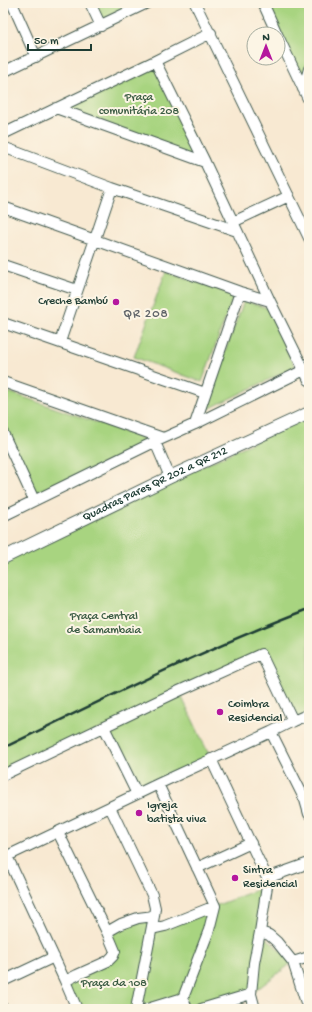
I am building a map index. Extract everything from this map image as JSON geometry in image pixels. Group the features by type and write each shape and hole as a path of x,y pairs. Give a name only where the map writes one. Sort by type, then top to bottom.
{"street":[{"path":"12,3 36,57"},
{"path":"90,3 102,26"},
{"path":"3,72 102,26 147,3"},
{"path":"195,3 309,238"},
{"path":"265,4 274,26"},
{"path":"3,134 210,33"},
{"path":"286,52 309,101"},
{"path":"155,61 309,380"},
{"path":"303,89 308,73"},
{"path":"56,108 205,162"},
{"path":"3,147 112,188 235,226 289,196"},
{"path":"60,342 112,188"},
{"path":"3,207 240,292 270,301"},
{"path":"3,265 77,290"},
{"path":"195,424 240,292"},
{"path":"3,323 205,393"},
{"path":"3,516 304,370"},
{"path":"3,382 159,440"},
{"name":"Quadras Pares QR 202 a QR 212","path":"3,558 170,477 309,413"},
{"path":"3,433 34,500"},
{"path":"159,440 170,477"},
{"path":"3,775 179,691 261,654 293,721"},
{"path":"77,1009 54,957 5,857 309,714"},
{"path":"104,727 137,794"},
{"path":"271,732 304,800 309,814"},
{"path":"211,759 267,878 260,932 254,963 251,994 255,1009"},
{"path":"158,784 215,906 209,930 184,998 187,1009"},
{"path":"110,807 152,895 155,908 136,1009"},
{"path":"58,832 115,951 110,959 65,981"},
{"path":"197,868 251,843"},
{"path":"267,878 309,863"},
{"path":"152,929 165,926 215,906"},
{"path":"107,932 121,924 138,918 154,916"},
{"path":"260,932 269,935 277,942 293,962 308,1009"},
{"path":"3,981 54,957"},
{"path":"293,962 309,957"},
{"path":"201,1009 251,994"},
{"path":"147,1009 184,998"}],"green space":[{"path":"93,3 137,3 102,20"},
{"path":"269,3 309,3 309,65 303,85 286,48 286,26 276,26 266,5"},
{"name":"Praça comunitária 208","path":"155,60 206,164 49,109"},
{"path":"166,271 234,295 202,382 134,357"},
{"path":"244,301 268,308 295,367 202,412"},
{"path":"3,390 150,441 37,496 3,424"},
{"name":"Praça Central de Samambaia","path":"309,416 309,714 292,721 261,654 179,691 211,759 137,794 104,727 3,775 3,560"},
{"name":"Praça da 108","path":"267,886 260,932 293,962 251,994 201,1009 187,1009 184,998 147,1009 77,1009 65,981 115,951 107,932 154,916 152,929"}],"railway":[{"path":"3,748 193,658 270,624 309,609"}],"place":[{"name":"Creche Bambú","path":"116,302"},
{"name":"Coimbra Residencial","path":"220,712"},
{"name":"Igreja batista viva","path":"139,813"},
{"name":"Sintra Residencial","path":"235,878"}],"district":[{"name":"QR 208","path":"146,314"}]}
